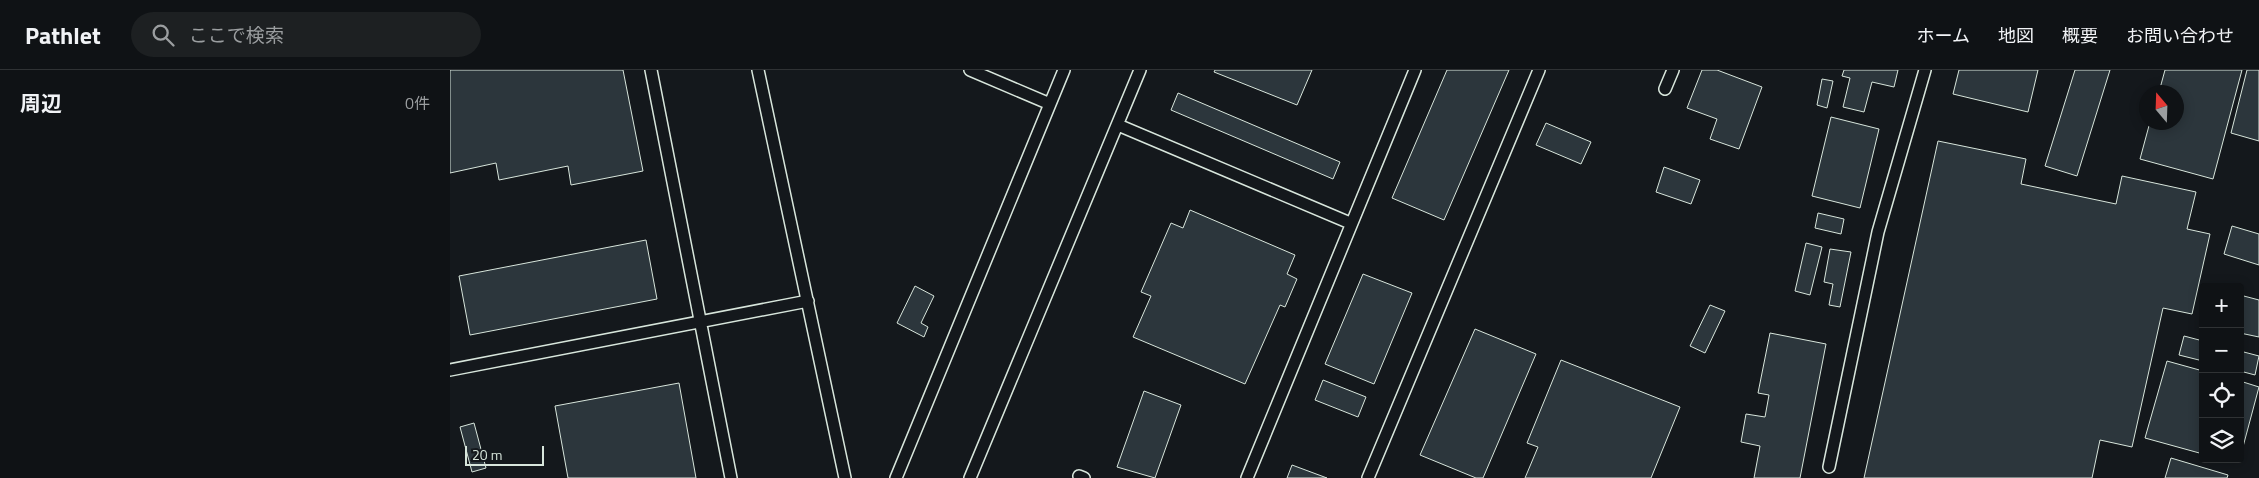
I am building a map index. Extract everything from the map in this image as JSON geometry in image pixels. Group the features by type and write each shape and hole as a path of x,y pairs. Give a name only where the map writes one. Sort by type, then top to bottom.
{"lane":[{"path":"651,70 731,478"},
{"path":"758,70 845,478"},
{"path":"970,70 1050,104"},
{"path":"896,478 1064,70"},
{"path":"970,478 1140,70"},
{"path":"1247,478 1350,223 1415,70"},
{"path":"1368,478 1539,70"},
{"path":"1666,89 1673,70"},
{"path":"1829,467 1878,232 1925,70"},
{"path":"1118,125 1350,223"},
{"path":"450,370 808,301"}],"building":[{"path":"450,70 623,70 643,171 571,185 568,166 499,180 496,163 450,173"},
{"path":"1215,70 1312,70 1297,105 1214,72"},
{"path":"1447,70 1509,70 1444,220 1392,198"},
{"path":"1702,70 1717,70 1762,87 1739,149 1710,139 1717,119 1687,108"},
{"path":"1844,70 1898,70 1894,87 1872,82 1864,112 1843,107 1850,78 1842,76"},
{"path":"1959,70 2038,70 2028,112 1953,94"},
{"path":"2075,70 2110,70 2077,176 2045,166"},
{"path":"2165,70 2242,70 2213,179 2140,159 2148,130 2184,130 2184,85 2161,85"},
{"path":"2247,70 2259,70 2259,141 2231,133"},
{"path":"1822,79 1833,81 1827,108 1817,105"},
{"path":"1178,93 1340,162 1333,179 1171,110"},
{"path":"1831,117 1879,129 1860,208 1812,196"},
{"path":"1546,123 1591,142 1581,164 1536,145"},
{"path":"1938,141 2026,159 2021,184 2116,204 2122,176 2196,192 2187,229 2210,234 2192,314 2163,308 2132,447 2100,440 2092,478 1864,478"},
{"path":"1664,167 1700,180 1691,204 1656,192"},
{"path":"1190,210 1295,255 1287,274 1297,279 1285,307 1280,305 1245,384 1133,337 1151,296 1141,292 1171,223 1183,228"},
{"path":"1818,213 1844,219 1841,234 1815,228"},
{"path":"2232,226 2259,234 2259,265 2224,254"},
{"path":"646,240 657,299 470,335 459,276"},
{"path":"1806,243 1822,247 1810,295 1795,291"},
{"path":"1830,249 1851,252 1840,307 1829,305 1833,284 1824,282"},
{"path":"1363,274 1412,293 1374,384 1325,364"},
{"path":"915,286 934,296 921,323 928,327 924,337 897,323"},
{"path":"2244,296 2259,300 2259,337 2244,334"},
{"path":"1710,305 1725,311 1705,353 1690,346"},
{"path":"1475,329 1536,354 1483,478 1476,478 1420,455"},
{"path":"1770,333 1826,344 1800,478 1754,478 1760,446 1741,442 1746,414 1765,417 1769,395 1758,393"},
{"path":"2184,336 2199,340 2199,360 2179,355"},
{"path":"2244,352 2259,356 2255,375 2244,372"},
{"path":"1561,360 1680,407 1651,478 1525,478 1538,447 1527,443"},
{"path":"2167,361 2199,370 2199,453 2145,438"},
{"path":"1323,380 1366,397 1358,417 1315,400"},
{"path":"2244,382 2259,387 2244,443"},
{"path":"679,383 696,478 568,478 555,406"},
{"path":"1144,391 1181,405 1155,478 1117,467"},
{"path":"474,423 486,468 472,472 460,427"},
{"path":"2171,458 2228,475 2227,478 2165,478"},
{"path":"1292,465 1327,478 1287,478"}]}
